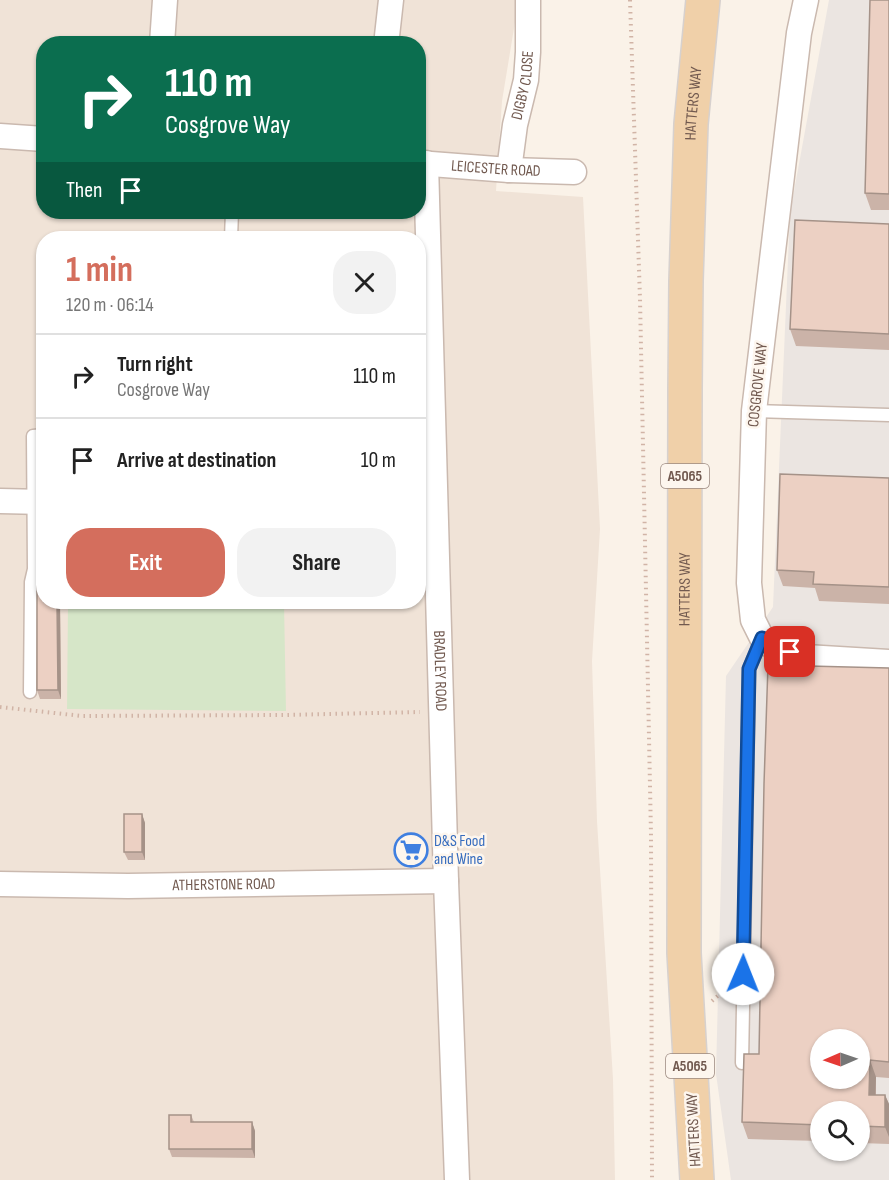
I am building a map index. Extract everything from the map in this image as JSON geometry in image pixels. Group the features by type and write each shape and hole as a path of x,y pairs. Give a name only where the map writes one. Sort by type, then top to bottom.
{"main road":[{"name":"HATTERS WAY","path":"697,1180 684,953 685,401 691,124 703,0"}],"street":[{"path":"163,36 165,0"},
{"path":"387,36 391,0"},
{"name":"DIGBY CLOSE","path":"509,170 515,124 526,80 528,0"},
{"name":"COSGROVE WAY","path":"762,638 753,620 748,583 754,411 799,33 806,0"},
{"path":"0,136 36,138"},
{"name":"LEICESTER ROAD","path":"426,163 509,170 574,172"},
{"name":"BRADLEY ROAD","path":"426,273 458,1180"},
{"path":"0,501 36,502"},
{"path":"762,638 774,648 806,657 889,662"},
{"name":"ATHERSTONE ROAD","path":"0,884 128,886 446,881"}],"lane":[{"path":"754,411 889,415"},
{"path":"36,436 33,436 36,476"},
{"path":"30,692 31,582 36,536"},
{"path":"742,1062 749,669 762,638"}],"path":[{"path":"630,0 640,322 651,835 652,1180"},
{"path":"0,706 82,716 284,716 442,711"}],"shaded area":[{"path":"0,0 515,0 517,10 502,101 496,191 583,197 600,529 592,661 597,821 613,1079 615,1180 0,1180"},
{"path":"829,0 889,0 889,1180 731,1180 716,1074 726,676 773,607 790,213"}],"green space":[{"path":"68,609 284,609 286,711 67,709"}],"building":[{"path":"870,0 889,0 889,194 865,193"},
{"path":"795,220 889,224 889,334 790,329"},
{"path":"780,474 889,478 889,587 813,584 814,572 777,570"},
{"path":"37,609 57,609 58,690 37,690"},
{"path":"768,665 889,668 889,1062 870,1060 870,1029 810,1029 810,1089 869,1089 869,1095 885,1095 885,1127 870,1126 870,1101 810,1101 810,1125 742,1122 744,1054 759,1054"},
{"path":"124,814 142,814 142,852 124,852"},
{"path":"169,1115 191,1115 191,1122 252,1122 252,1149 169,1149"}],"place":[{"name":"D&S Food and Wine","path":"411,850"}],"route":[{"path":"743,974 749,669 762,638 774,648 790,652"}]}
